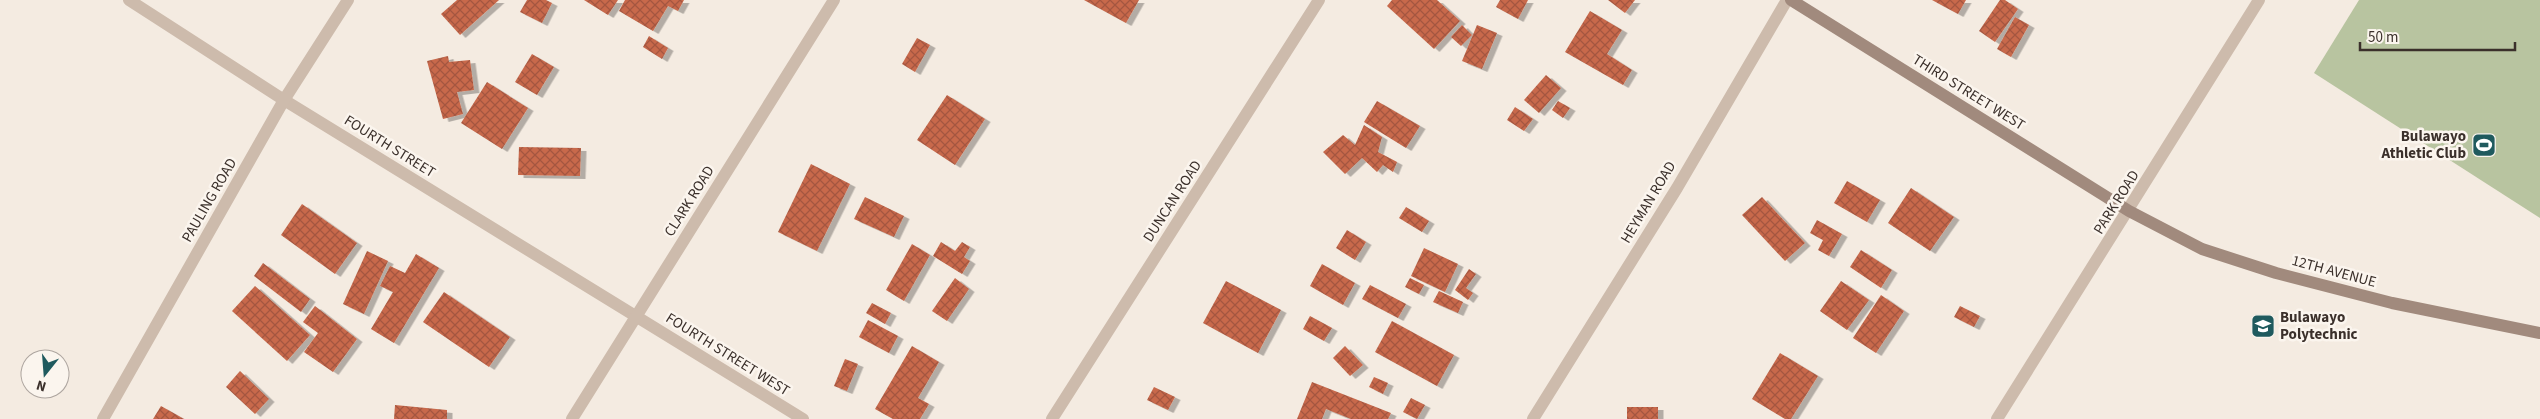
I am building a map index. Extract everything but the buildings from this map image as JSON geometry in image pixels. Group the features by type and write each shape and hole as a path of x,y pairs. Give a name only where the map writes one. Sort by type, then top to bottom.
{"main road":[{"name":"THIRD STREET WEST","path":"1791,0 2129,211"},
{"name":"12TH AVENUE","path":"2129,211 2202,249 2276,273 2392,303 2540,333"}],"street":[{"name":"FOURTH STREET","path":"129,0 284,100 636,316"},
{"name":"PAULING ROAD","path":"103,419 284,100 348,0"},
{"name":"CLARK ROAD","path":"572,419 834,0"},
{"name":"DUNCAN ROAD","path":"1052,419 1320,0"},
{"name":"HEYMAN ROAD","path":"1533,419 1677,188 1787,0"},
{"name":"PARK ROAD","path":"1997,419 2129,211 2259,0"},
{"name":"FOURTH STREET WEST","path":"636,316 803,419"}],"green space":[{"name":"Bulawayo Athletic Club","path":"2359,0 2540,0 2540,218 2314,73"}],"place":[{"name":"Bulawayo Athletic Club","path":"2484,145"},
{"name":"Bulawayo Polytechnic","path":"2263,326"}]}
